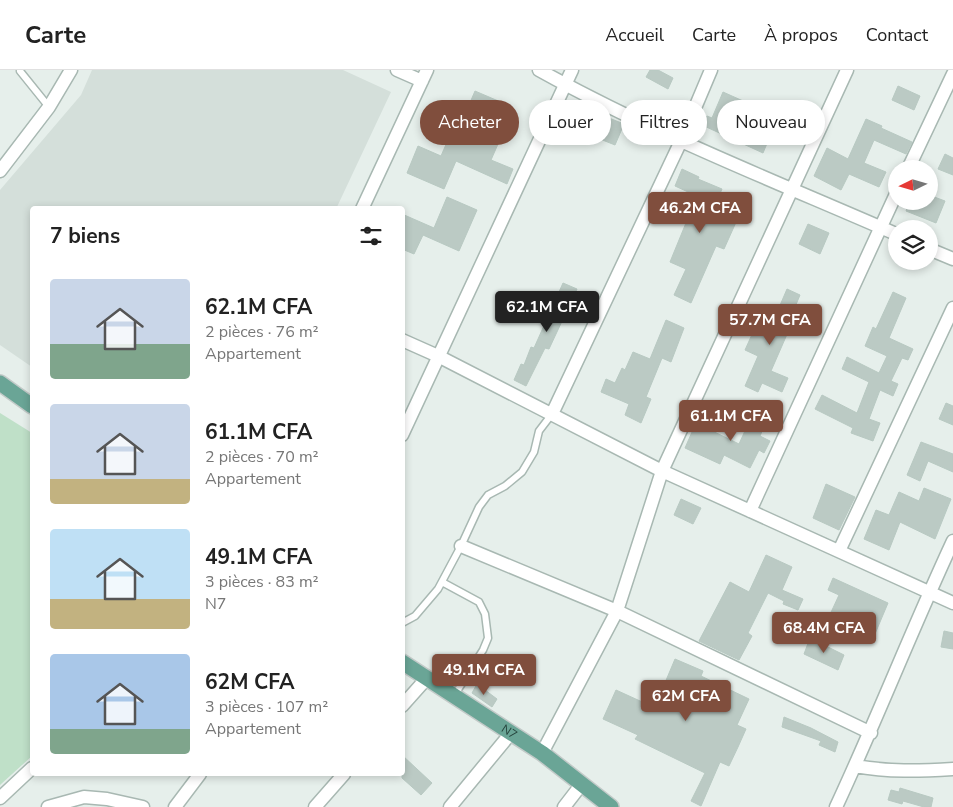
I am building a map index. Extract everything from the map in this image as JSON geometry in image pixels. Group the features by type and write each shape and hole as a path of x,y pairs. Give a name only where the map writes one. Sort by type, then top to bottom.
{"main road":[{"path":"0,383 30,405"},
{"name":"N7","path":"405,664 542,753 611,807"}],"street":[{"path":"0,171 49,107 71,70"},
{"path":"363,206 425,75 397,70"},
{"path":"539,70 621,111"},
{"path":"405,428 572,70"},
{"path":"699,100 711,70"},
{"path":"542,753 617,611 662,471 847,70"},
{"path":"912,160 953,74"},
{"path":"552,414 680,145"},
{"path":"691,145 888,230"},
{"path":"750,511 888,210"},
{"path":"938,253 953,259"},
{"path":"839,551 953,308"},
{"path":"405,341 438,356 662,471 953,603"},
{"path":"836,807 871,733 929,592 953,542"},
{"path":"461,546 617,611 871,733"},
{"path":"405,703 427,678"},
{"path":"450,807 511,733"},
{"path":"855,766 878,770 913,772 953,769"},
{"path":"0,798 30,770"},
{"path":"175,807 198,776"},
{"path":"315,807 342,776"},
{"path":"564,807 581,785"},
{"path":"48,807 84,797 107,799 143,807"}],"lane":[{"path":"20,71 49,107"},
{"path":"405,621 415,616 438,589 461,546 479,506 488,495 505,486 522,472 534,452 539,431 552,414"},
{"path":"442,582 479,602 485,614 488,638 483,650 454,696"}],"shaded area":[{"path":"92,70 343,70 391,92 337,206 30,206 30,366 0,345 0,190 81,95"}],"green space":[{"path":"0,413 30,432 30,758 0,785"}],"building":[{"path":"650,70 658,70 673,78 668,89 646,77"},
{"path":"898,86 920,96 914,110 892,100"},
{"path":"475,91 496,100 471,100"},
{"path":"723,92 741,100 720,100"},
{"path":"717,106 717,132 707,127 707,116 712,118"},
{"path":"611,119 621,123 621,131 615,145 611,143"},
{"path":"866,119 912,142 906,154 874,140 864,163 886,172 879,187 849,174 841,190 814,176 827,148 848,159"},
{"path":"446,145 498,145 491,160 513,169 507,184 456,161 444,189 407,173 418,146 441,156"},
{"path":"746,145 766,145 763,153"},
{"path":"945,154 953,158 953,175 938,169"},
{"path":"682,169 699,177 698,179 722,189 713,210 737,220 724,249 716,246 691,303 674,295 686,269 670,262 697,196 675,186"},
{"path":"447,197 477,210 459,251 423,235 414,254 405,250 405,215 434,228"},
{"path":"938,198 945,201 937,220 928,220 906,211 938,210"},
{"path":"808,224 829,233 820,254 799,244"},
{"path":"563,283 577,289 549,349 545,348 526,386 514,380 521,364 524,365 531,347 534,348"},
{"path":"787,289 800,295 785,331 788,332 771,371 788,378 782,392 762,383 758,392 745,386 758,356 745,350 759,319 772,324"},
{"path":"893,292 906,298 889,338 913,349 908,360 902,358 891,381 898,384 893,396 880,390 869,419 880,423 873,441 851,433 853,428 815,409 822,395 857,413 869,382 842,369 847,357 879,373 887,356 865,346 873,327 876,329"},
{"path":"666,320 684,328 671,362 662,358 646,397 651,399 641,423 625,415 629,404 601,392 606,379 615,383 622,368 625,370 633,352 650,359"},
{"path":"946,403 953,406 953,425 939,419"},
{"path":"755,409 769,415 760,436 770,441 764,453 759,450 750,468 724,455 720,464 685,448 696,423 739,444"},
{"path":"921,442 953,454 953,472 928,461 920,481 907,475"},
{"path":"826,484 855,497 839,530 813,518"},
{"path":"924,488 951,499 935,539 900,522 889,550 864,539 876,510 889,515 899,492 919,501"},
{"path":"681,499 701,508 693,524 674,515"},
{"path":"766,555 792,567 782,590 803,599 798,610 783,604 784,601 768,593 748,633 752,636 739,660 699,641 730,582 749,592"},
{"path":"833,578 888,603 872,641 827,621 839,595 828,590"},
{"path":"944,631 953,633 953,649 941,647"},
{"path":"810,638 844,655 838,670 804,654"},
{"path":"675,659 703,671 701,676 749,699 737,725 746,729 738,747 729,766 720,762 701,806 691,801 705,773 635,739 638,735 603,719 616,690 651,706 656,696 659,697"},
{"path":"477,684 497,699 492,707 472,693"},
{"path":"784,717 838,742 835,752 819,745 821,741 782,727"},
{"path":"405,758 432,783 421,795 402,776 405,776"},
{"path":"900,788 933,798 931,807 903,801 902,804 888,800 891,790 899,792"}]}
